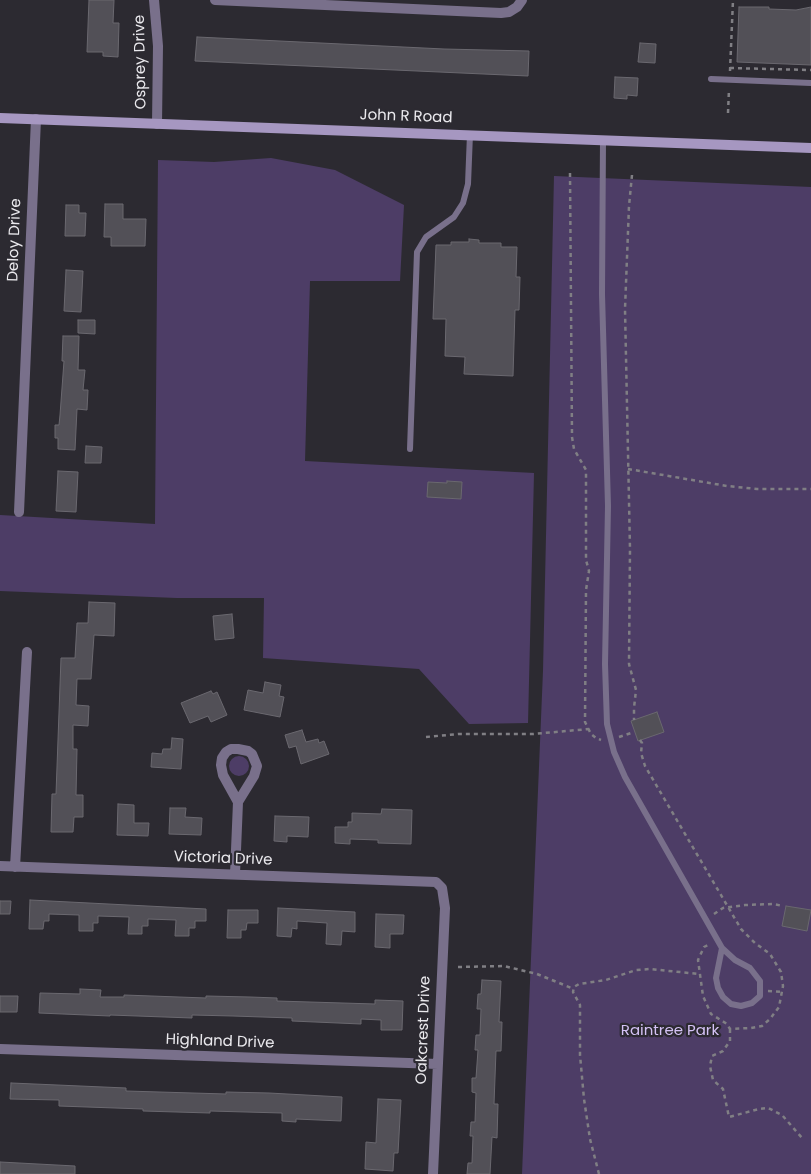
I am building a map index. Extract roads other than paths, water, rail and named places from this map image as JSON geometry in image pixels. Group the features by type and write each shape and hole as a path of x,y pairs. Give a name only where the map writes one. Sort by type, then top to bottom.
{"main road":[{"name":"John R Road","path":"0,118 811,148"}],"street":[{"name":"Osprey Drive","path":"154,0 158,46 157,124"},
{"path":"215,0 501,13 517,7 522,0"},
{"name":"Deloy Drive","path":"19,512 36,119"},
{"path":"15,867 27,652"},
{"path":"235,874 238,802 254,776 257,766 252,754 238,748 226,752 222,758 221,765 223,775 238,802"},
{"name":"Victoria Drive","path":"0,866 430,881 436,882 442,888"},
{"name":"Oakcrest Drive","path":"433,1174 445,908 442,888"},
{"name":"Highland Drive","path":"0,1049 438,1064"}],"lane":[{"path":"711,79 811,83"},
{"path":"410,449 417,252 426,238 454,217 463,203 468,184 470,134"},
{"path":"603,140 602,294 608,506 605,664 606,711 610,739 614,752 640,805 722,948 756,974 760,981 760,996 752,1003 742,1006 731,1004 722,997 716,978 722,948"}],"park label":[{"name":"Raintree Park","path":"670,1031"}]}
